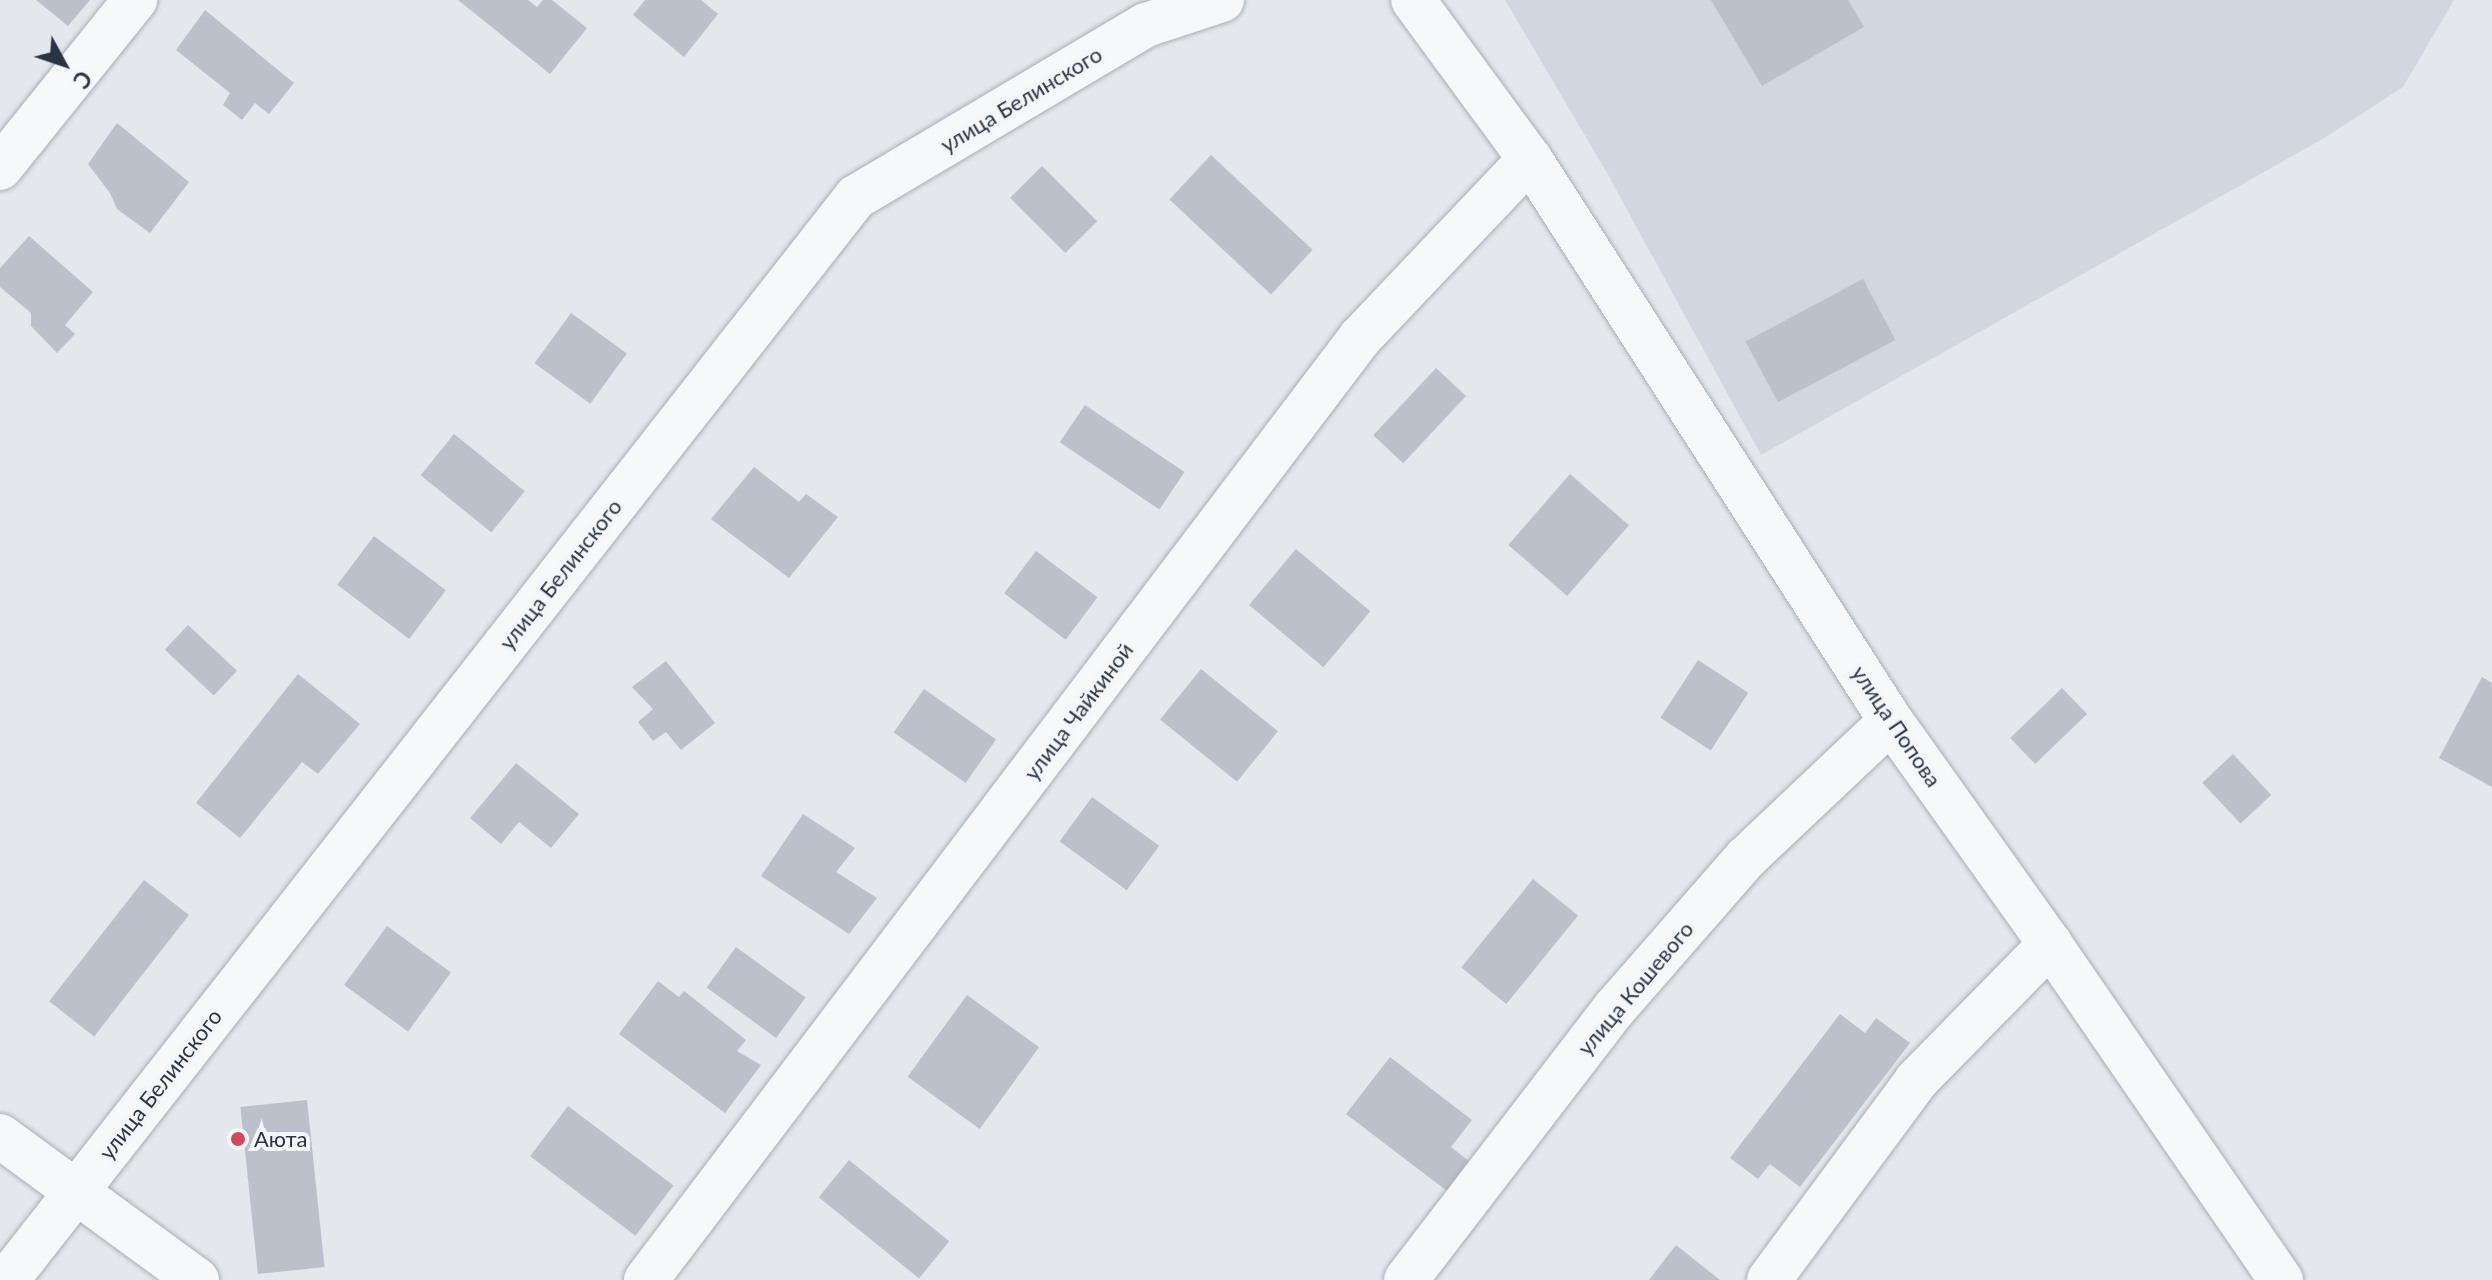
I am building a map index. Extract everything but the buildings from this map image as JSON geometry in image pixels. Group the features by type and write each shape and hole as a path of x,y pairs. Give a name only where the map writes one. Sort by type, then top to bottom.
{"street":[{"path":"0,168 135,0"},
{"name":"улица Белинского","path":"7,1280 856,197 1146,25 1222,0"},
{"path":"1413,0 1530,159"},
{"name":"улица Попова","path":"1530,159 1891,721 2050,944 2281,1280"},
{"name":"улица Чайкиной","path":"646,1280 1360,338 1530,159"},
{"name":"улица Кошевого","path":"1406,1280 1625,996 1746,858 1891,721"},
{"path":"1769,1280 1916,1081 2050,944"},
{"path":"0,1136 197,1280"}],"shaded area":[{"path":"1505,0 2454,0 2403,87 2326,137 1761,455 1607,173"}],"place":[{"name":"Аюта","path":"238,1139"}]}
